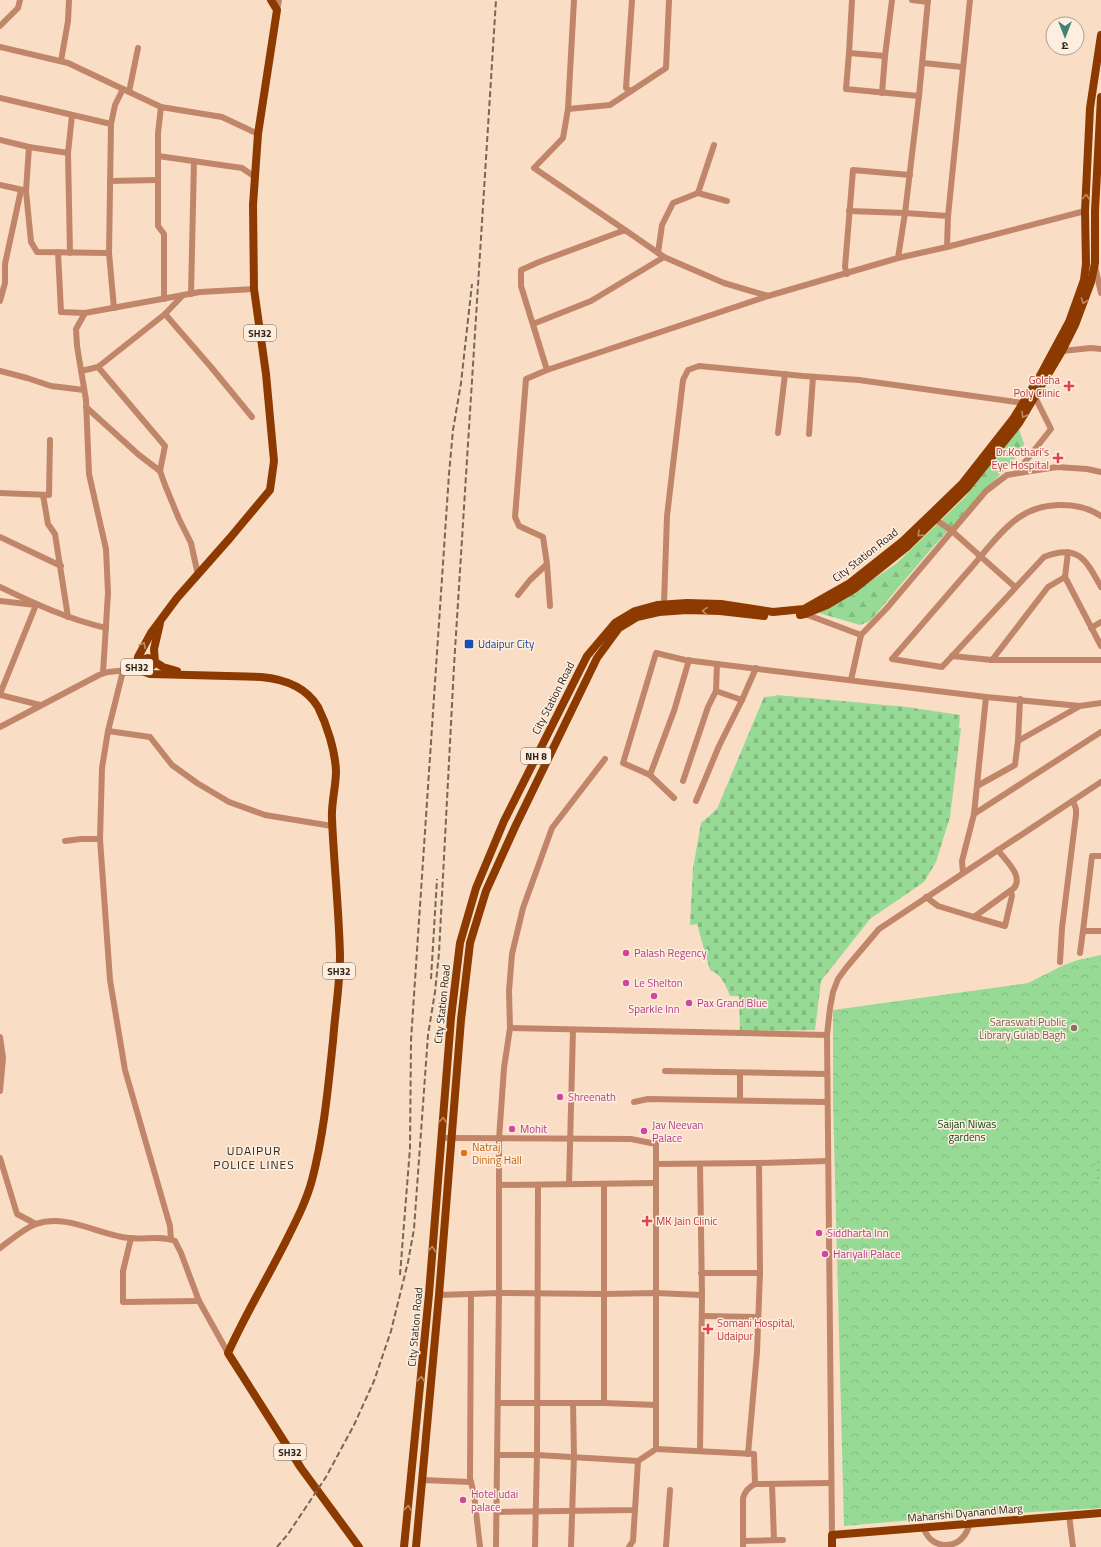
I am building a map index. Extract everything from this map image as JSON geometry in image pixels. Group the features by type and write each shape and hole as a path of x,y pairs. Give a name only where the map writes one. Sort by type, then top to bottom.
{"main road":[{"path":"271,0 277,10"},
{"name":"SH32","path":"277,10 258,134 252,205 254,290 272,428 274,461 270,490 177,598 142,646 137,661 138,669 142,672 150,674 262,677 277,679 296,686 311,698 322,717 334,758 336,771 332,826 340,957 324,1128 312,1180 303,1207 241,1324 228,1353 301,1468 359,1547"},
{"name":"City Station Road","path":"416,1547 439,1295 461,1020 470,943 486,891 596,658 619,628 637,617 659,612 688,610 720,611 776,617 805,614 827,605 854,589 908,546 962,484 1013,419 1069,322 1084,280 1086,264 1085,211 1090,108 1101,35"},
{"name":"City Station Road","path":"404,1547 429,1294 451,1018 460,943 476,888 498,836 546,736 587,656 615,623 634,610 664,604 687,603 721,604 774,612 804,609 850,583 968,488 1019,423 1062,352 1076,325 1091,282 1095,263 1094,211 1101,97"},
{"path":"155,662 155,642 162,618"},
{"path":"138,669 139,663 148,658 166,668 192,675"},
{"name":"Maharishi Dyanand Marg","path":"832,1534 1101,1512"},
{"path":"832,1534 832,1547"}],"street":[{"path":"0,26 18,8 20,0"},
{"path":"61,61 68,21 69,0"},
{"path":"277,10 279,0"},
{"path":"574,0 568,109 563,138 534,168 664,257 724,283 768,296"},
{"path":"631,91 626,88 632,0"},
{"path":"568,109 610,105 666,68 669,0"},
{"path":"852,0 846,89 919,96"},
{"path":"882,93 892,0"},
{"path":"898,258 910,174 928,1 912,0"},
{"path":"947,248 948,216 970,0"},
{"path":"0,47 68,63 161,107 222,117 258,134"},
{"path":"129,92 138,48"},
{"path":"849,53 885,56"},
{"path":"922,63 962,67"},
{"path":"114,308 109,253 111,124 115,105 123,89"},
{"path":"0,98 111,124"},
{"path":"161,107 158,133 158,226 164,234 164,299"},
{"path":"70,252 68,153 72,115"},
{"path":"0,140 29,147 68,153"},
{"path":"698,192 714,145"},
{"path":"0,301 1,292 5,283 5,264 23,190 29,147"},
{"path":"158,156 242,168 255,177"},
{"path":"191,294 194,161"},
{"path":"847,274 845,267 853,170 910,174"},
{"path":"110,181 158,180"},
{"path":"0,185 23,190"},
{"path":"23,190 31,242 37,252 109,253"},
{"path":"658,253 662,225 672,203 698,192 727,201"},
{"path":"849,211 948,216"},
{"path":"550,606 547,564 543,537 519,526 515,517 526,379 547,370 768,296 898,258 947,248 1085,211"},
{"path":"547,370 521,286 521,270 625,230"},
{"path":"58,252 61,312 85,313 183,295 254,290"},
{"path":"533,324 591,301 664,257"},
{"path":"1086,264 1095,263 1101,294"},
{"path":"81,371 98,368 165,314 183,295"},
{"path":"85,313 76,329 86,407 89,474 106,549 108,593 103,673"},
{"path":"165,314 252,417"},
{"path":"1062,352 1086,348 1101,348"},
{"path":"664,604 667,516 683,380 688,370 699,366 859,380 1023,402"},
{"path":"98,368 165,446 160,471 179,519 191,543 198,575"},
{"path":"0,371 51,386 84,390"},
{"path":"778,432 785,374"},
{"path":"809,434 814,377"},
{"path":"1017,472 1051,428 1035,397"},
{"path":"86,407 139,455 160,471"},
{"path":"1,494 49,495 50,440"},
{"path":"851,680 861,635 887,608 986,491 1007,474 1017,472 1056,467 1087,469 1101,472"},
{"path":"43,495 48,524 55,534 68,617"},
{"path":"1101,516 1096,512 1068,505 1040,508 1018,518 998,537 892,659 942,667 1044,557 1054,553 1068,552 1077,555 1088,565 1101,587"},
{"path":"932,517 952,531 1015,587"},
{"path":"0,537 61,566"},
{"path":"1068,552 1065,577 1101,646"},
{"path":"518,595 530,580 547,564"},
{"path":"992,660 1048,587 1065,577"},
{"path":"0,587 36,605 81,622 106,628"},
{"path":"0,601 36,605"},
{"path":"36,605 0,694 40,706"},
{"path":"795,610 861,635"},
{"path":"1091,628 1101,622"},
{"path":"674,798 650,775 623,763 656,653 717,664 986,697 1020,699 1080,706 1101,703"},
{"path":"952,656 992,660 1101,660"},
{"path":"650,775 674,710 689,660"},
{"path":"682,782 708,707 716,691 717,664"},
{"path":"696,801 719,746 756,668"},
{"path":"0,727 103,673 138,669"},
{"path":"123,670 108,731 102,768 100,839 110,980 125,1070 170,1226 171,1239"},
{"path":"716,691 742,700"},
{"path":"963,873 962,861 974,814 986,697"},
{"path":"977,786 1015,765 1020,699"},
{"path":"1018,740 1080,706"},
{"path":"108,731 150,737 172,765 196,783 229,802 265,815 332,826"},
{"path":"974,814 1101,732"},
{"path":"496,1547 498,1455 499,1139 504,1068 510,1028 509,991 512,954 523,908 552,828 605,759"},
{"path":"832,1534 827,1035 833,992 838,979 846,968 879,929 1101,782"},
{"path":"1060,962 1062,928 1076,815 1076,809 1072,801"},
{"path":"65,841 100,839"},
{"path":"974,917 1016,886 1017,877 998,850"},
{"path":"1080,953 1092,856 1101,856"},
{"path":"926,897 938,906 1005,926 1012,896 1011,890"},
{"path":"1083,931 1101,931"},
{"path":"510,1028 827,1035"},
{"path":"569,1184 573,1030"},
{"path":"0,1037 3,1058 0,1091"},
{"path":"665,1071 827,1074"},
{"path":"740,1073 740,1100"},
{"path":"634,1102 648,1099 827,1102"},
{"path":"441,1138 631,1139 656,1141 656,1449"},
{"path":"0,1158 17,1214 36,1224"},
{"path":"656,1164 828,1161"},
{"path":"748,1454 757,1352 757,1317 760,1273 759,1163"},
{"path":"700,1164 702,1295 700,1336 700,1451"},
{"path":"499,1185 538,1186 569,1184 656,1183"},
{"path":"604,1184 604,1403"},
{"path":"535,1547 537,1455 538,1186"},
{"path":"0,1248 29,1227 36,1224 50,1222 68,1223 131,1238 171,1239 177,1243 199,1301 228,1353"},
{"path":"131,1238 123,1271 123,1302 199,1301"},
{"path":"701,1273 760,1273"},
{"path":"439,1295 499,1293 656,1293 702,1295"},
{"path":"471,1294 470,1482 474,1494 480,1547"},
{"path":"702,1316 757,1317"},
{"path":"498,1403 604,1403 656,1405"},
{"path":"571,1547 574,1456 573,1403"},
{"path":"498,1455 574,1456 638,1460 656,1449 754,1454 755,1484"},
{"path":"629,1547 633,1541 638,1460"},
{"path":"422,1480 470,1482"},
{"path":"783,1540 743,1544 743,1498 746,1491 755,1484 831,1483"},
{"path":"772,1484 774,1540"},
{"path":"666,1547 670,1490"},
{"path":"476,1508 535,1512 635,1510"},
{"path":"1069,1515 1073,1547"},
{"path":"923,1527 925,1533 931,1540 943,1546 956,1543 963,1538 968,1531 970,1523"}],"green space":[{"path":"1019,429 1024,444 1021,452 932,548 870,621 860,625 819,613 852,594 897,563 965,497"},
{"path":"777,695 907,707 960,715 959,728 961,728 950,817 936,862 924,882 870,919 821,981 815,1030 740,1031 739,996 730,996 720,977 710,970 697,924 690,925 693,868 701,823 717,809 764,697"},
{"name":"Saijan Niwas gardens","path":"1101,955 1101,1508 947,1517 844,1526 833,1101 833,1010 1028,983 1064,965"},
{"path":"1101,1142 1101,1182 1093,1181"}],"railway":[{"path":"277,1547 288,1534 326,1477 354,1425 374,1381 391,1331 408,1262 414,1229 428,1035 435,992 439,953 454,666 496,0"},
{"path":"400,1275 410,1148 411,1040 449,474 453,430 461,383 472,284"},
{"path":"431,979 437,879"}],"place":[{"name":"Golcha Poly Clinic","path":"1069,386"},
{"name":"Dr.Kothari's Eye Hospital","path":"1058,458"},
{"name":"Udaipur City","path":"469,644"},
{"name":"Palash Regency","path":"626,953"},
{"name":"Le Shelton","path":"626,983"},
{"name":"Sparkle Inn","path":"654,996"},
{"name":"Pax Grand Blue","path":"689,1003"},
{"name":"Saraswati Public Library Gulab Bagh","path":"1074,1028"},
{"name":"Shreenath","path":"560,1097"},
{"name":"Mohit","path":"512,1129"},
{"name":"Jav Neevan Palace","path":"644,1131"},
{"name":"Natraj Dining Hall","path":"464,1153"},
{"name":"MK Jain Clinic","path":"647,1221"},
{"name":"Siddharta Inn","path":"819,1233"},
{"name":"Hariyali Palace","path":"825,1254"},
{"name":"Somani Hospital, Udaipur","path":"708,1329"},
{"name":"Hotel udai palace","path":"463,1500"}],"district":[{"name":"UDAIPUR POLICE LINES","path":"254,1158"}]}
